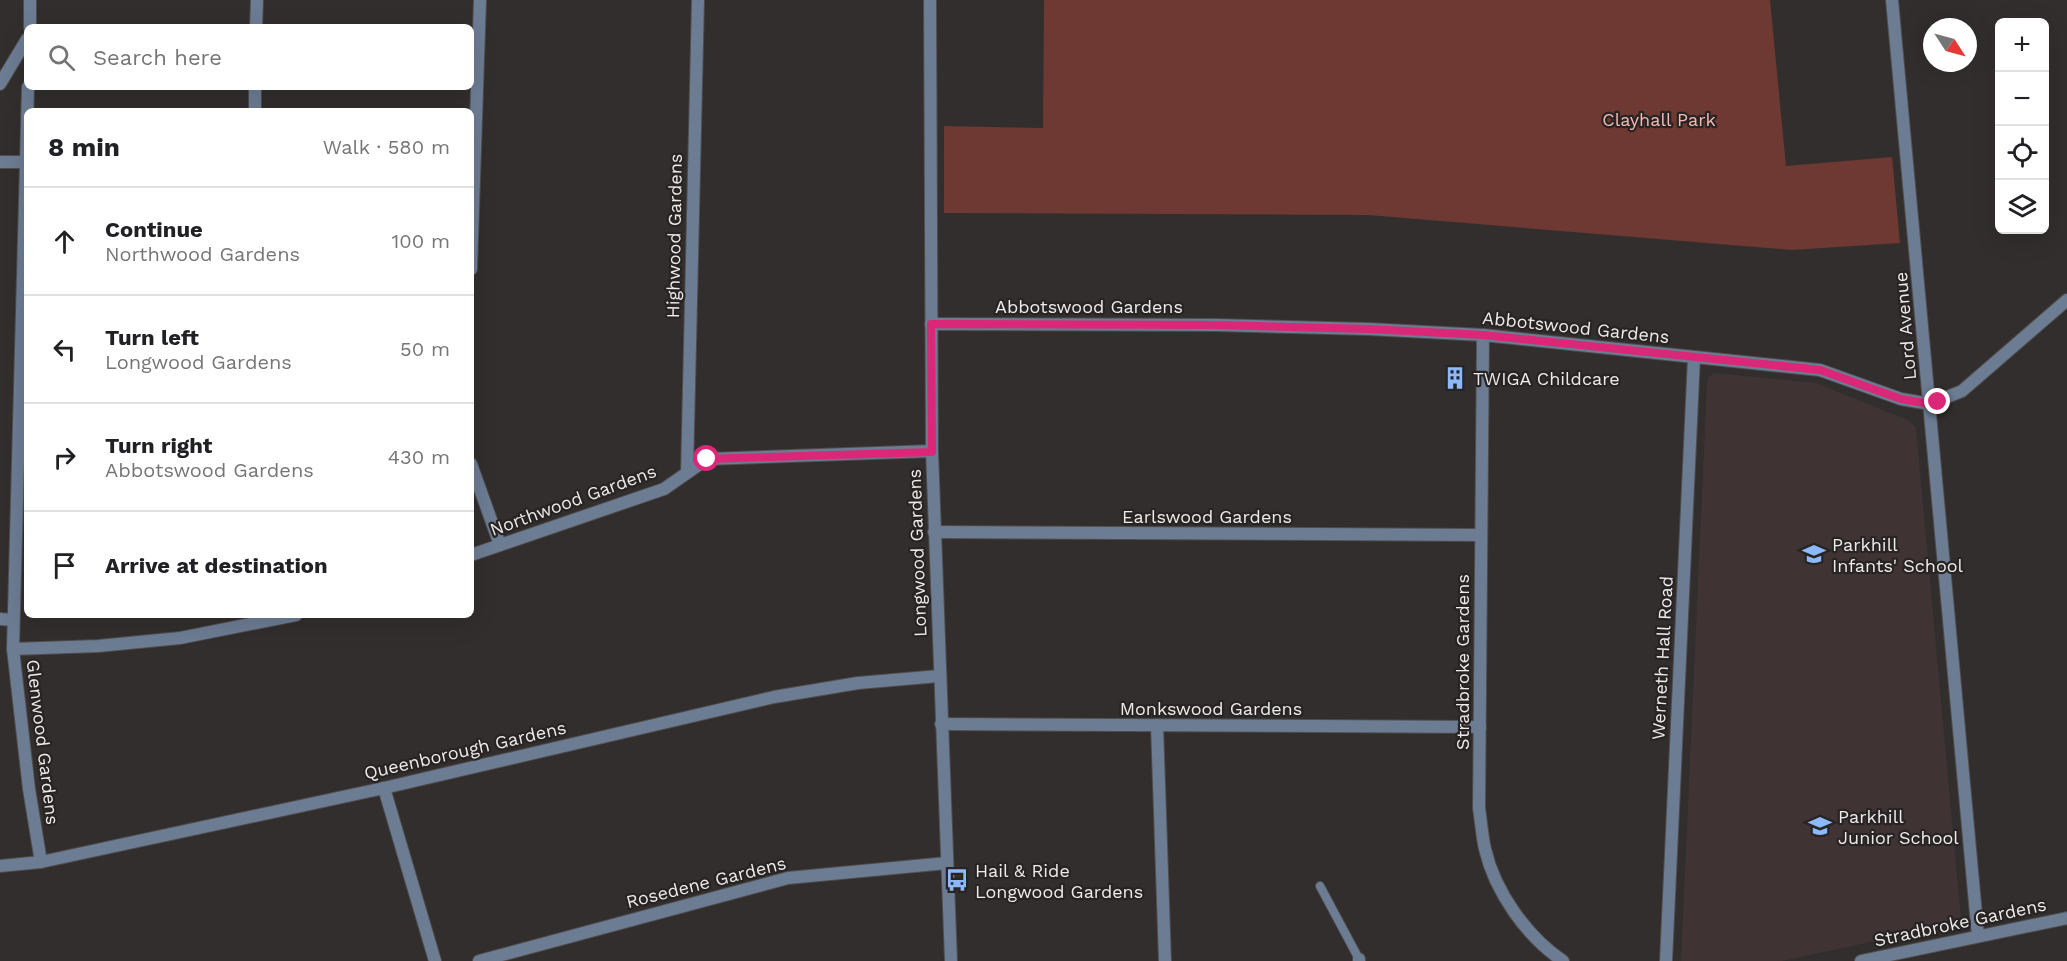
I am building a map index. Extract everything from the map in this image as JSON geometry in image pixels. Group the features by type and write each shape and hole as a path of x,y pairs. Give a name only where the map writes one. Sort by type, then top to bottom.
{"street":[{"path":"30,0 30,24"},
{"path":"256,24 257,0"},
{"path":"474,148 480,0"},
{"name":"Highwood Gardens","path":"687,473 698,0"},
{"name":"Longwood Gardens","path":"930,0 931,430 951,961"},
{"name":"Lord Avenue","path":"1892,0 1978,936"},
{"path":"0,84 24,44"},
{"name":"Glenwood Gardens","path":"27,108 28,90"},
{"path":"255,90 255,108"},
{"path":"0,162 24,162"},
{"name":"Glenwood Gardens","path":"24,208 6,620 13,649 29,789 41,861"},
{"path":"1930,404 1962,391 2067,300"},
{"name":"Abbotswood Gardens","path":"931,330 1216,325 1483,335 1820,370 1901,399 1930,404"},
{"name":"Stradbroke Gardens","path":"1483,335 1479,808 1485,850 1500,889 1523,924 1563,961"},
{"name":"Werneth Hall Road","path":"1666,961 1694,357"},
{"name":"Northwood Gardens","path":"474,554 664,489 707,459 932,452"},
{"path":"474,472 500,545"},
{"name":"Earlswood Gardens","path":"934,532 1480,535"},
{"path":"13,649 98,646 180,638 271,618"},
{"name":"Queenborough Gardens","path":"0,866 41,861 384,788 774,697 858,683 939,676"},
{"name":"Monkswood Gardens","path":"941,724 1480,727"},
{"path":"1157,725 1165,961"},
{"path":"384,788 435,961"},
{"name":"Rosedene Gardens","path":"479,961 788,878 947,863"},
{"name":"Stradbroke Gardens","path":"1861,961 2067,918"}],"lane":[{"path":"1320,886 1359,960"}],"shaded area":[{"path":"1714,373 1816,383 1910,421 1916,428 1961,920 1959,923 1782,961 1681,961 1707,383 1709,377"}],"green space":[{"name":"Clayhall Park","path":"1044,0 1770,0 1786,166 1892,157 1900,243 1792,250 1368,215 944,213 944,126 1043,128"}],"place":[{"name":"TWIGA Childcare","path":"1455,378"},
{"name":"Parkhill Infants' School","path":"1814,554"},
{"name":"Parkhill Junior School","path":"1820,826"},
{"name":"Hail & Ride Longwood Gardens","path":"957,880"}],"route":[{"path":"707,459 932,452 931,324 1216,325 1483,335 1793,366 1820,370 1901,399 1930,404 1938,402"}]}
